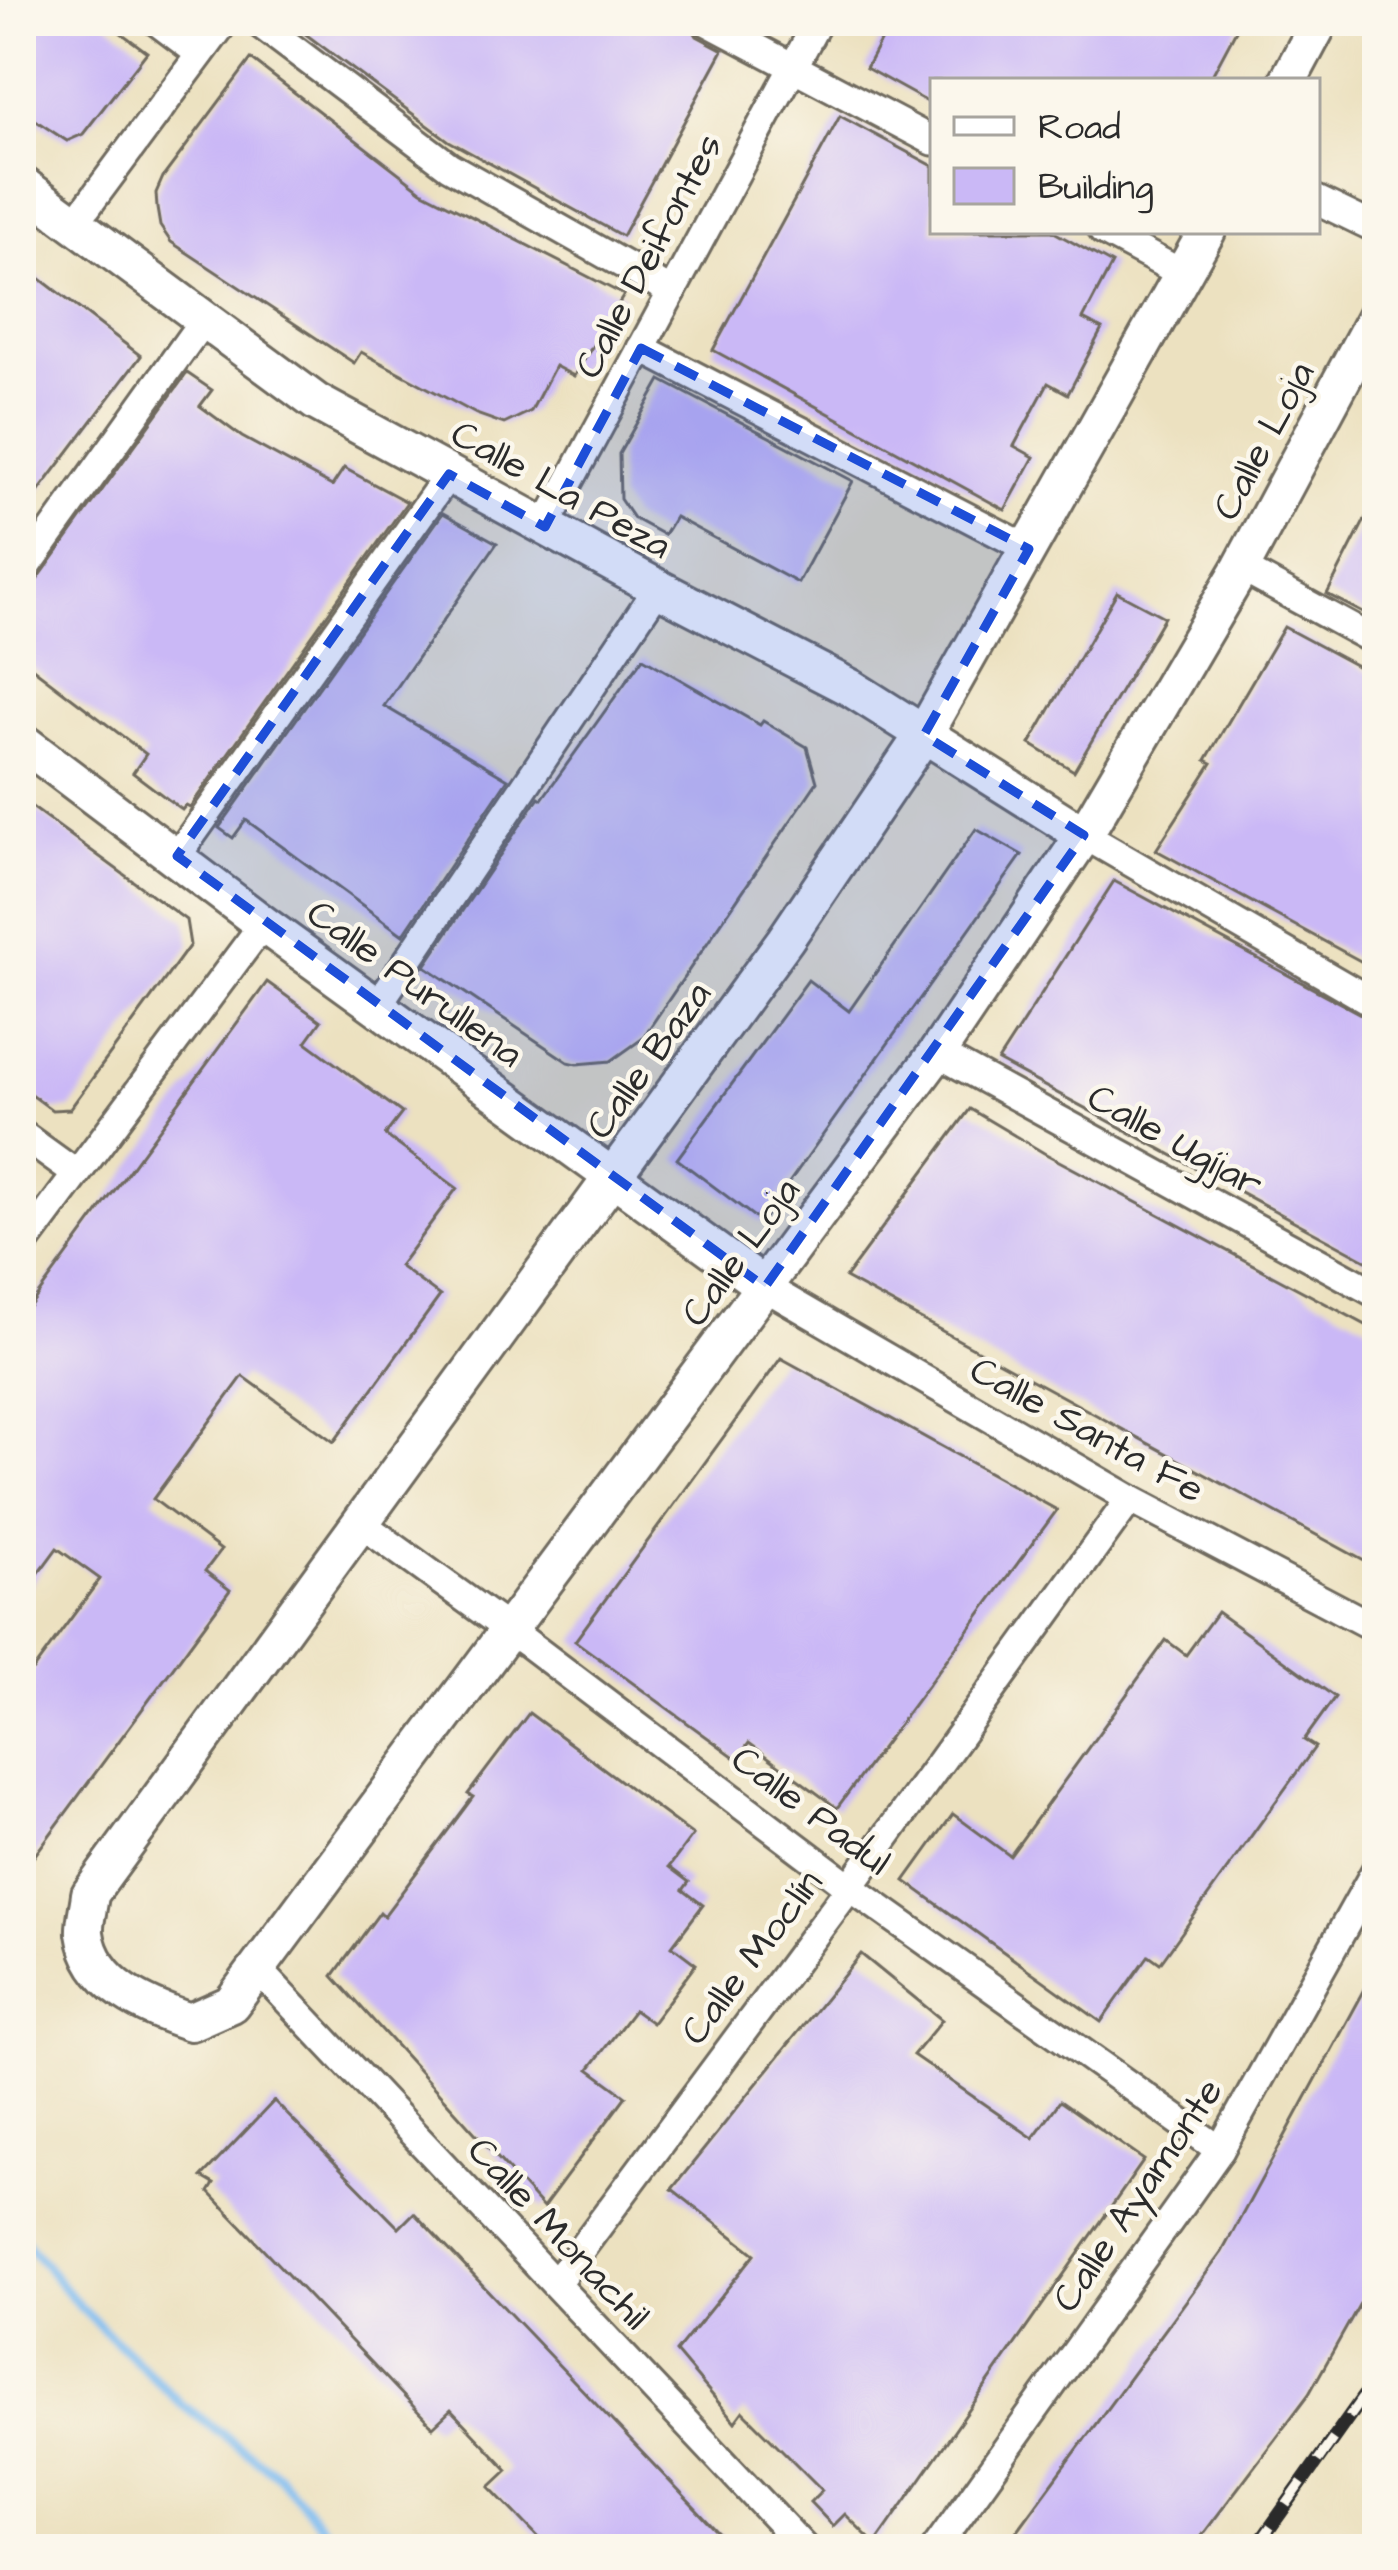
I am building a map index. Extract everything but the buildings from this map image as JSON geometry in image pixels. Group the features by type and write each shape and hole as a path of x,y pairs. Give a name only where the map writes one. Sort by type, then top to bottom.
{"street":[{"path":"156,21 200,54"},
{"path":"75,223 225,21"},
{"path":"256,21 449,166 672,292"},
{"path":"706,21 930,139"},
{"name":"Calle Deifontes","path":"545,527 818,21"},
{"path":"1290,78 1320,21"},
{"name":"Calle La Peza","path":"21,184 316,402 851,688 1084,835"},
{"path":"1320,202 1377,230"},
{"path":"1109,234 1183,274"},
{"name":"Calle Baza","path":"90,1894 785,940 924,734 1205,234"},
{"name":"Calle Loja","path":"90,1894 85,1934 102,1972 139,2005 190,2022 231,2004 937,1054 1084,835 1241,568 1377,314"},
{"path":"21,575 204,319"},
{"path":"641,349 1029,549"},
{"path":"177,856 449,474"},
{"path":"1241,568 1377,642"},
{"path":"377,1006 658,588"},
{"name":"Calle Purullena","path":"21,741 262,923 765,1287"},
{"path":"1084,835 1377,1006"},
{"path":"21,1249 262,923"},
{"name":"Calle Ugíjar","path":"937,1054 1377,1294"},
{"path":"21,1134 75,1173"},
{"name":"Calle Santa Fe","path":"765,1287 1130,1498 1377,1629"},
{"name":"Calle Moclín","path":"556,2283 1130,1498"},
{"name":"Calle Padul","path":"362,1524 850,1887 1220,2150"},
{"name":"Calle Ayamonte","path":"935,2549 1220,2150 1377,1868"},
{"name":"Calle Monachil","path":"257,1970 805,2549"}],"highlighted area":[{"path":"641,348 1029,549 924,735 1084,835 765,1287 177,856 449,474 545,527"}],"waterway":[{"path":"21,2237 81,2308 181,2404 277,2474 342,2549"}],"railway":[{"path":"1255,2549 1377,2377"}]}
